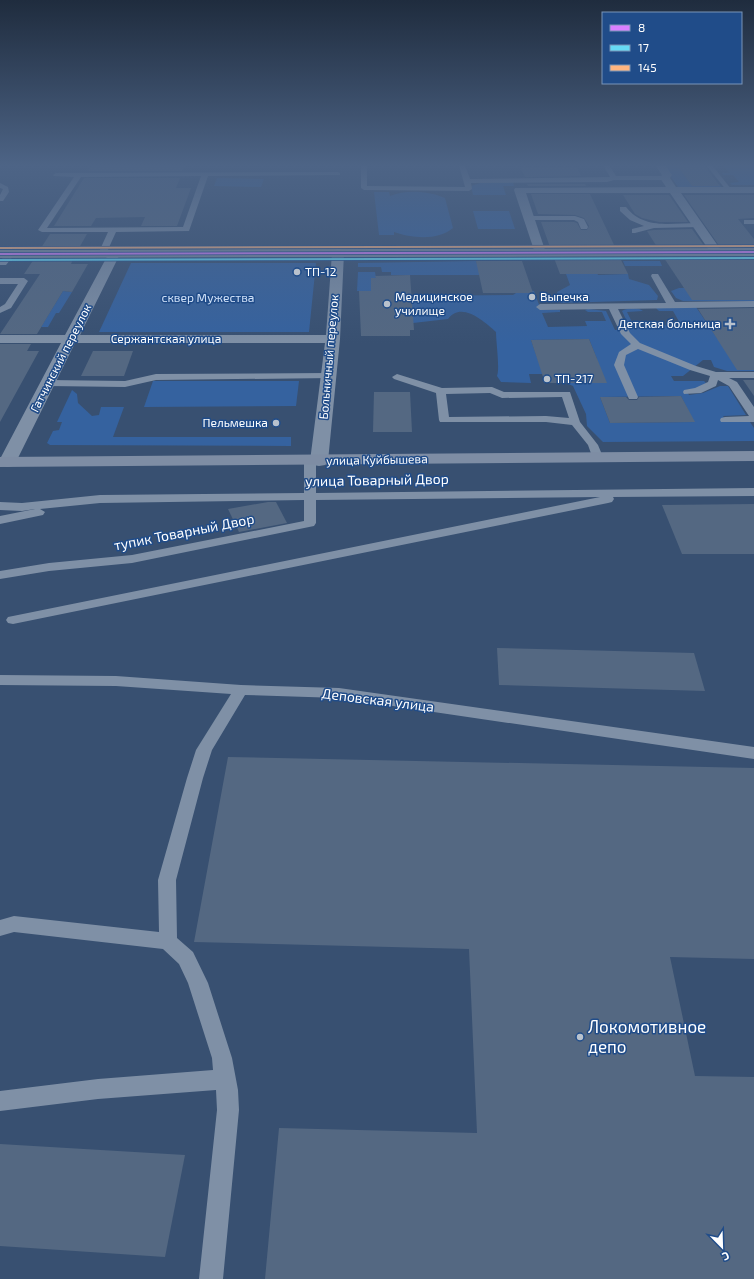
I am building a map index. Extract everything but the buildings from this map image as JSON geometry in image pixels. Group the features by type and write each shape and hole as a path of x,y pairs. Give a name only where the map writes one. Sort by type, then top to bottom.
{"main road":[{"path":"5,257 108,254 754,252"},
{"name":"улица Куйбышева","path":"4,462 315,461 754,456"}],"street":[{"path":"530,225 540,253"},
{"path":"698,225 717,252"},
{"name":"Гатчинский переулок","path":"4,462 71,339 108,254"},
{"name":"Больничный переулок","path":"315,461 329,376 333,339 338,254"},
{"name":"Сержантская улица","path":"0,339 333,339"}],"lane":[{"path":"46,225 42,230 186,229 188,225"},
{"path":"643,225 654,226 698,225"},
{"path":"635,231 654,226"},
{"path":"108,254 113,230"},
{"path":"655,276 672,305"},
{"path":"0,281 24,281 8,306 0,310"},
{"path":"540,307 754,304"},
{"path":"612,306 626,334 637,345 693,368 715,375 733,384 754,415"},
{"path":"633,397 619,365 622,354 637,345"},
{"path":"715,375 754,375"},
{"path":"688,392 697,391 712,384 715,375"},
{"path":"48,383 125,384 156,377 329,376"},
{"path":"397,378 441,391 492,390 502,395 566,394 575,422 593,445 597,457"},
{"path":"441,391 444,420 546,420 575,422"},
{"path":"725,420 754,419"},
{"name":"тупик Товарный Двор","path":"0,575 49,567 132,559 310,523 315,461"},
{"path":"13,620 640,492"},
{"name":"улица Товарный Двор","path":"0,506 22,506 100,499 640,492 754,492"},
{"path":"0,520 100,499"},
{"name":"Деповская улица","path":"0,680 116,681 241,690 339,693 754,752"},
{"path":"168,941 167,880 195,778 204,750 241,690"},
{"path":"0,928 14,924 168,941 186,958 198,983 222,1058 228,1110 211,1279"},
{"path":"0,1100 98,1089 225,1079"}],"green space":[{"path":"378,225 452,225 453,228 440,235 432,237 408,236 394,232 394,235 379,235"},
{"path":"477,225 514,225 515,229 478,229"},
{"path":"476,261 488,275 391,275 391,272 382,272 381,267 358,267 358,263"},
{"path":"623,261 660,261 662,266 625,266"},
{"name":"сквер Мужества","path":"131,263 316,263 309,332 99,332"},
{"path":"595,268 598,275 628,274 629,279 649,285 658,296 657,300 561,303 557,292 570,285 566,274 576,274"},
{"path":"358,272 375,272 376,278 371,278 371,285 388,291 357,291"},
{"path":"514,287 534,291 541,310 560,310 560,312 542,313 548,327 587,326 585,321 606,321 602,312 588,312 585,310 588,309 606,311 615,330 630,328 622,311 632,308 643,311 627,312 634,326 681,325 673,311 659,311 656,308 696,307 717,338 754,338 754,371 727,371 714,367 711,360 703,360 683,376 671,376 674,381 704,381 706,383 695,389 686,390 689,395 703,393 720,386 728,386 746,415 723,416 727,422 750,422 754,428 754,441 603,442 587,426 586,414 573,386 566,383 562,374 529,374 531,383 501,382 497,376 498,362 496,332 479,318 466,312 453,314 448,319 413,323 408,304 412,304 411,296 513,295 516,293","holes":["589,339 597,359 538,360 531,340","681,396 694,422 610,423 600,397"]},
{"path":"679,288 754,288 754,301 683,301 676,298 671,291"},
{"path":"63,291 72,292 59,313 56,313 48,327 41,327"},
{"path":"153,381 299,381 296,406 144,407"},
{"path":"72,390 77,394 78,403 92,416 99,415 101,407 124,407 113,437 291,437 291,446 50,445 47,443 53,431 59,430 62,422 57,422"}],"transit line":[{"name":"145","path":"0,248 754,246"},
{"name":"8","path":"0,254 754,252"},
{"name":"17","path":"0,260 754,258"}],"place":[{"name":"ТП-12","path":"297,272"},
{"name":"Выпечка","path":"532,297"},
{"name":"Медицинское училище","path":"387,304"},
{"name":"Детская больница","path":"730,324"},
{"name":"ТП-217","path":"547,379"},
{"name":"Пельмешка","path":"276,423"},
{"name":"Локомотивное депо","path":"580,1037"}]}
